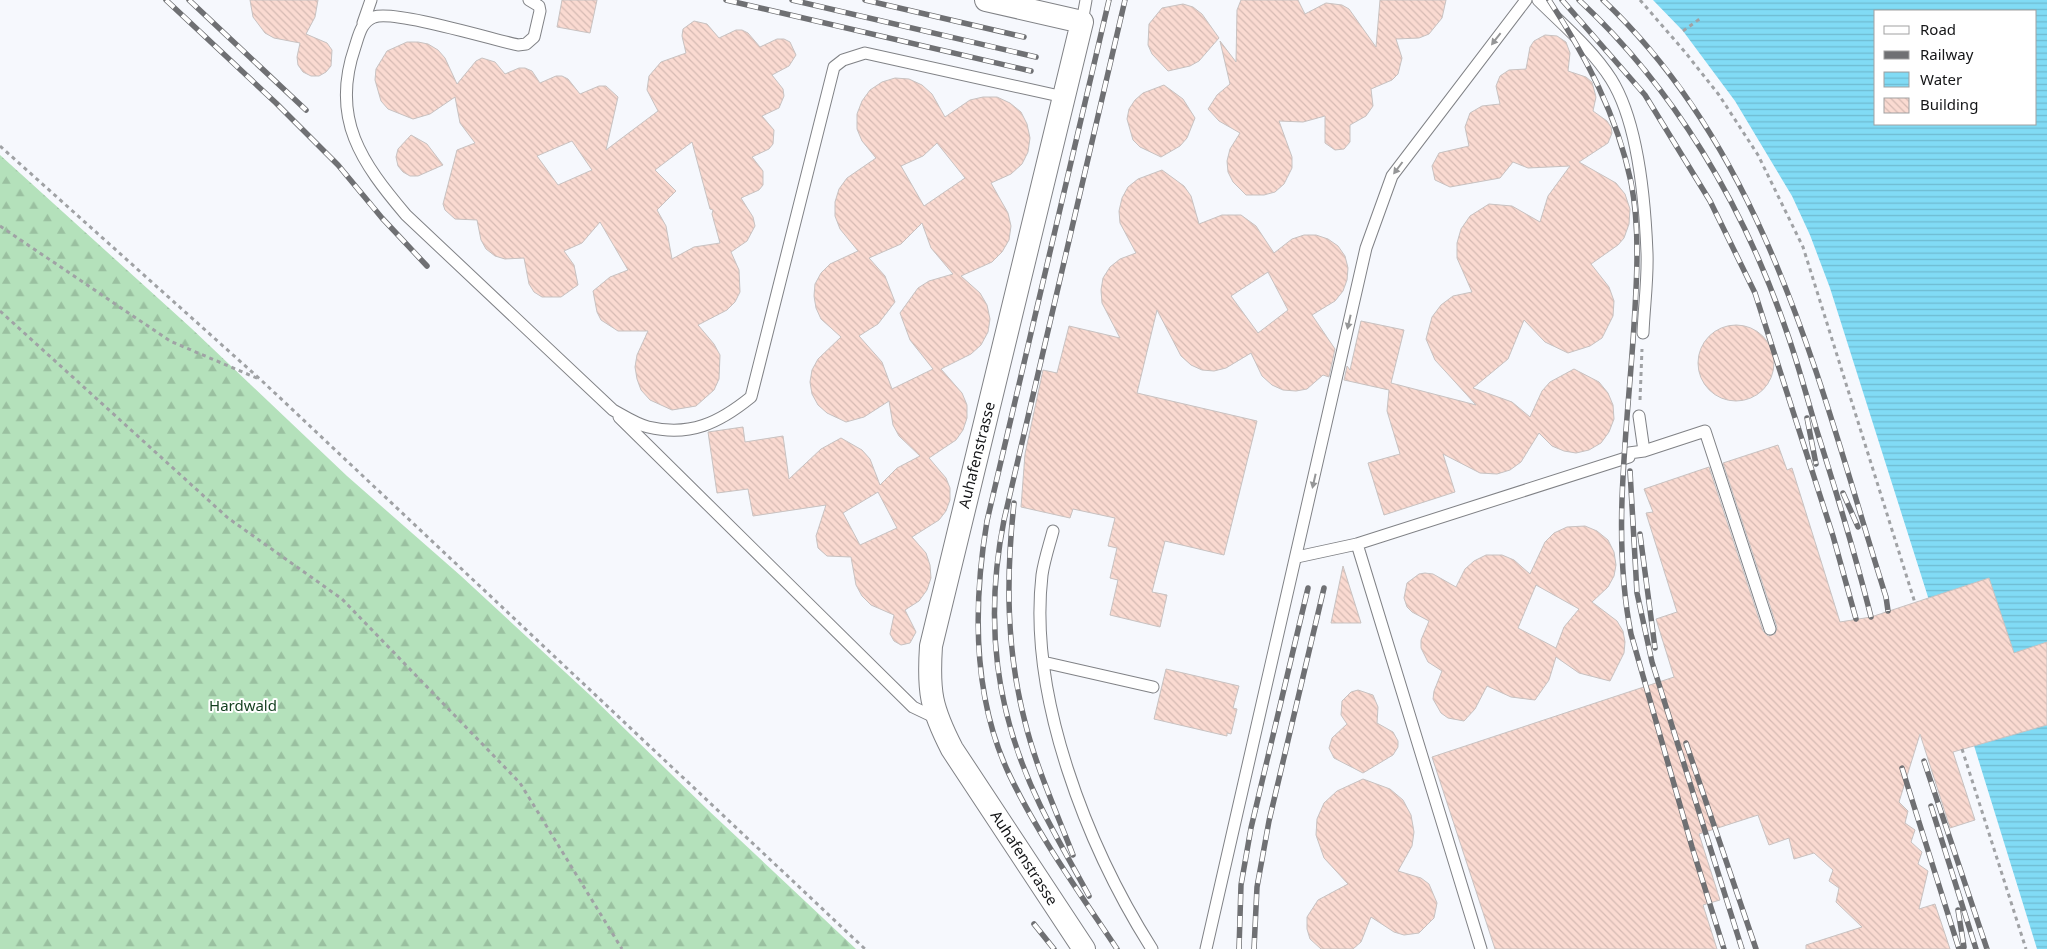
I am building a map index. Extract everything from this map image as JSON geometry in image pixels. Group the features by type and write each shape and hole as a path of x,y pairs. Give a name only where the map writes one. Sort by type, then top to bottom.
{"street":[{"path":"986,0 1082,22"},
{"name":"Auhafenstrasse","path":"1082,22 931,646 929,682 936,718 952,749 1084,949"}],"lane":[{"path":"371,0 354,51 346,92 350,123 359,152 378,182 406,215 613,410 913,707 936,718"},
{"path":"364,23 373,17 394,15 518,45 526,44 534,37 540,11 539,6 529,0"},
{"path":"1082,22 1086,0"},
{"path":"1206,949 1366,248 1392,176 1526,0"},
{"path":"1538,0 1595,57 1611,80 1625,109 1638,169 1647,254 1643,333"},
{"path":"613,410 647,427 676,430 706,426 737,408 751,397 834,67 843,60 865,54 1064,97"},
{"path":"1639,416 1644,451"},
{"path":"1297,557 1357,544 1629,457 1629,453 1644,451 1705,431 1770,629"},
{"path":"1053,531 1042,575 1041,649 1056,735 1097,848 1124,906 1152,949"},
{"path":"1357,544 1481,949"},
{"path":"1043,662 1153,687"}],"path":[{"path":"1640,0 1685,52 1724,103 1758,155 1803,247 1915,603"},
{"path":"1682,31 1701,18"},
{"path":"0,146 261,380 865,949"},
{"path":"0,226 170,341 261,380"},
{"path":"0,311 228,518 342,599 520,783 622,949"},
{"path":"1639,416 1643,333"},
{"path":"1962,749 2026,949"}],"green space":[{"name":"Hardwald","path":"0,155 191,328 347,476 461,576 591,696 708,810 856,949 0,949"}],"water":[{"path":"1653,0 2047,0 2047,949 2037,949 1830,288 1810,235 1792,196 1735,101 1683,31"}],"building":[{"path":"250,0 318,0 315,17 306,34 327,43 332,50 331,66 326,72 319,76 311,76 303,72 298,65 297,57 300,43 274,38 265,33 253,17"},
{"path":"562,0 597,0 590,33 557,27"},
{"path":"1241,0 1298,0 1305,14 1326,3 1342,5 1349,9 1376,47 1380,0 1446,0 1442,18 1429,34 1419,38 1396,39 1402,58 1398,74 1392,80 1371,89 1373,106 1366,116 1350,125 1350,142 1344,149 1335,150 1325,143 1325,116 1303,122 1279,121 1292,157 1292,168 1284,184 1275,192 1264,195 1246,195 1233,182 1228,172 1227,161 1230,149 1240,133 1219,121 1208,109 1217,95 1230,84 1220,41 1236,62 1237,10"},
{"path":"1183,4 1193,7 1202,14 1219,38 1199,61 1190,66 1168,71 1152,54 1148,45 1149,24 1162,8"},
{"path":"694,21 707,24 719,38 736,30 742,30 748,33 760,47 777,39 784,39 790,42 796,55 789,66 772,75 783,89 784,96 779,108 762,116 774,130 773,144 769,149 752,157 763,171 763,185 759,190 741,198 753,217 755,226 747,241 731,252 739,270 740,292 735,302 727,310 698,325 714,344 720,355 719,379 714,390 696,406 672,410 650,400 641,390 637,379 635,367 637,355 648,331 618,331 601,320 597,312 593,291 610,277 628,270 600,222 582,243 564,251 574,265 578,285 561,297 542,297 534,292 529,284 524,258 505,259 495,256 486,249 481,240 477,220 455,219 445,210 443,204 457,150 475,143 460,123 455,97 430,114 413,119 388,109 381,101 375,80 376,69 387,51 407,42 418,42 428,44 438,50 445,58 457,84 476,61 482,58 495,62 505,74 519,68 532,71 540,83 556,76 562,76 568,79 580,94 599,86 606,86 618,97 606,150 658,111 647,90 649,76 661,62 686,53 682,36 683,29","holes":["572,141 592,170 558,185 537,156","692,142 710,209 713,210 712,214 720,243 694,247 672,259 666,226 657,210 676,191 655,170"]},
{"path":"1545,35 1557,36 1566,42 1570,53 1568,71 1586,77 1592,82 1596,97 1593,111 1607,121 1611,127 1612,133 1608,143 1579,162 1616,183 1625,194 1630,209 1629,224 1624,238 1618,245 1591,264 1609,287 1614,301 1613,316 1602,338 1590,346 1568,353 1545,342 1524,320 1508,359 1473,388 1512,402 1530,417 1542,391 1550,382 1574,369 1599,382 1608,393 1613,405 1614,419 1609,432 1601,443 1589,450 1576,453 1552,446 1539,433 1521,462 1510,470 1497,474 1480,473 1443,454 1455,492 1384,515 1368,463 1400,454 1387,411 1389,390 1344,380 1347,366 1350,370 1361,321 1404,330 1391,383 1476,405 1435,360 1426,339 1432,317 1441,305 1453,296 1472,292 1457,258 1457,243 1461,229 1470,216 1489,204 1512,206 1540,222 1548,196 1570,166 1528,168 1513,162 1500,178 1450,187 1435,180 1432,166 1439,153 1469,146 1465,127 1470,113 1482,106 1500,104 1496,86 1500,76 1509,70 1526,69 1530,47 1534,41"},
{"path":"895,78 909,79 922,85 932,94 945,117 970,100 983,97 997,97 1010,103 1021,112 1027,124 1030,138 1028,152 1022,164 1011,174 991,183 1008,213 1011,226 1009,240 1002,252 992,262 961,276 980,293 987,305 990,319 988,332 981,345 971,354 941,369 962,393 967,405 967,418 963,430 956,440 929,458 946,478 950,488 950,500 946,511 939,520 912,537 926,553 930,565 931,578 927,590 919,601 905,610 916,632 910,643 901,645 894,641 890,634 894,615 871,605 862,596 856,585 851,557 827,556 818,548 816,536 826,505 753,516 748,489 717,493 708,432 743,427 745,442 783,436 789,479 821,449 841,438 862,450 870,459 880,485 897,468 920,456 899,436 893,425 889,401 864,417 846,422 827,413 818,405 812,394 810,382 812,370 818,359 841,337 821,319 816,308 815,284 821,273 830,264 858,251 840,229 835,216 835,202 839,189 847,178 876,158 862,141 857,129 857,114 862,101 870,90 882,82","holes":["937,143 965,178 924,206 901,166 923,156","922,223 931,248 953,274 929,281 918,288 900,313 910,340 933,369 892,389 882,362 859,336 878,324 895,302 885,276 869,258 901,244","878,492 897,528 860,545 843,513"]},
{"path":"1164,85 1183,99 1195,118 1187,138 1180,146 1161,157 1140,147 1133,140 1127,119 1129,109 1135,100 1143,93"},
{"path":"411,135 427,144 443,165 418,176 410,176 403,172 398,166 396,157 398,149"},
{"path":"1162,170 1184,186 1191,196 1199,224 1222,215 1241,215 1256,226 1274,253 1292,239 1304,235 1316,235 1328,239 1338,246 1345,256 1348,268 1347,280 1343,291 1335,301 1312,315 1335,349 1329,377 1323,375 1307,389 1296,391 1283,390 1272,385 1262,376 1251,353 1226,368 1214,371 1202,370 1191,365 1181,356 1157,310 1137,393 1257,421 1224,555 1165,541 1152,592 1167,595 1160,627 1110,615 1118,580 1110,578 1117,548 1108,546 1115,518 1073,509 1070,518 1021,507 1025,454 1043,370 1057,373 1069,326 1120,338 1102,303 1101,290 1103,278 1110,267 1120,259 1136,253 1120,223 1119,211 1122,198 1128,187 1138,179","holes":["1268,272 1288,310 1258,333 1231,296"]},
{"path":"1744,325 1757,331 1768,342 1774,355 1772,378 1757,395 1744,401 1728,401 1715,395 1700,378 1698,355 1704,342 1721,327"},
{"path":"1778,445 1787,470 1792,468 1840,622 1871,617 1989,578 2014,653 2047,642 2047,725 1953,752 1975,820 1950,828 1920,734 1899,802 1908,811 1905,823 1915,830 1911,842 1922,852 1918,864 1928,871 1919,909 1935,904 1950,949 1806,949 1806,945 1862,927 1836,902 1839,888 1829,881 1833,870 1814,853 1794,859 1789,838 1769,845 1758,815 1699,834 1720,900 1703,905 1717,949 1495,949 1432,757 1674,677 1656,619 1677,612 1646,513 1653,512 1644,489 1709,467 1763,631 1768,636 1775,634 1777,627 1723,463"},
{"path":"1585,526 1597,531 1608,540 1614,552 1616,565 1614,576 1608,587 1592,602 1617,621 1623,631 1624,653 1610,681 1579,673 1556,657 1549,680 1535,700 1511,697 1487,686 1475,709 1464,721 1448,718 1441,713 1433,699 1442,671 1428,662 1421,648 1421,640 1429,621 1412,612 1407,607 1404,598 1407,583 1419,574 1425,573 1433,574 1456,587 1465,569 1474,561 1486,555 1502,555 1514,560 1530,574 1545,542 1554,533 1567,527","holes":["1536,585 1579,609 1564,627 1556,648 1518,628"]},
{"path":"1343,566 1361,623 1331,623"},
{"path":"1166,669 1239,686 1233,708 1237,709 1231,734 1227,733 1227,736 1154,719"},
{"path":"1358,690 1373,695 1378,707 1377,723 1393,732 1398,741 1398,747 1393,755 1363,773 1334,758 1329,748 1332,738 1347,724 1341,715 1342,701 1351,692"},
{"path":"1363,779 1390,789 1403,800 1411,815 1414,832 1412,846 1398,871 1421,878 1429,884 1437,903 1434,918 1419,933 1404,935 1394,932 1371,917 1361,942 1353,949 1321,949 1310,939 1307,929 1307,917 1318,900 1348,884 1324,858 1316,835 1317,819 1324,803 1337,791"}],"railway":[{"path":"166,0 276,103 338,165 382,218 427,266"},
{"path":"189,0 306,110"},
{"path":"726,0 1031,71"},
{"path":"792,0 1036,57"},
{"path":"865,0 1024,37"},
{"path":"1109,0 987,521 982,553 978,617 982,681 988,713 997,744 1009,774 1046,842 1117,949"},
{"path":"1089,896 1040,805 1013,735 1004,701 998,666 995,594 1004,520 1125,0"},
{"path":"1549,0 1599,87 1617,133 1631,182 1636,217 1637,253 1623,480 1622,557 1625,596 1631,634 1692,847 1724,949"},
{"path":"1562,0 1645,95 1710,201 1755,293 1833,536 1856,619"},
{"path":"1579,0 1613,34 1675,110 1702,151 1748,237 1768,282 1794,352 1845,522 1871,617"},
{"path":"1603,0 1660,62 1708,130 1748,202 1782,279 1811,357 1886,597 1888,611"},
{"path":"1807,418 1816,464"},
{"path":"1630,471 1637,593 1652,662 1742,949"},
{"path":"1843,493 1858,527"},
{"path":"1014,503 1009,586 1009,613 1014,667 1025,722 1035,756 1073,855"},
{"path":"1640,534 1655,648"},
{"path":"1239,949 1241,885 1251,828 1308,588"},
{"path":"1254,949 1257,887 1269,821 1324,588"},
{"path":"1686,743 1756,949"},
{"path":"1924,761 1987,949"},
{"path":"1902,768 1959,949"},
{"path":"1931,806 1976,949"},
{"path":"1958,910 1964,947"},
{"path":"1034,924 1054,949"}]}
